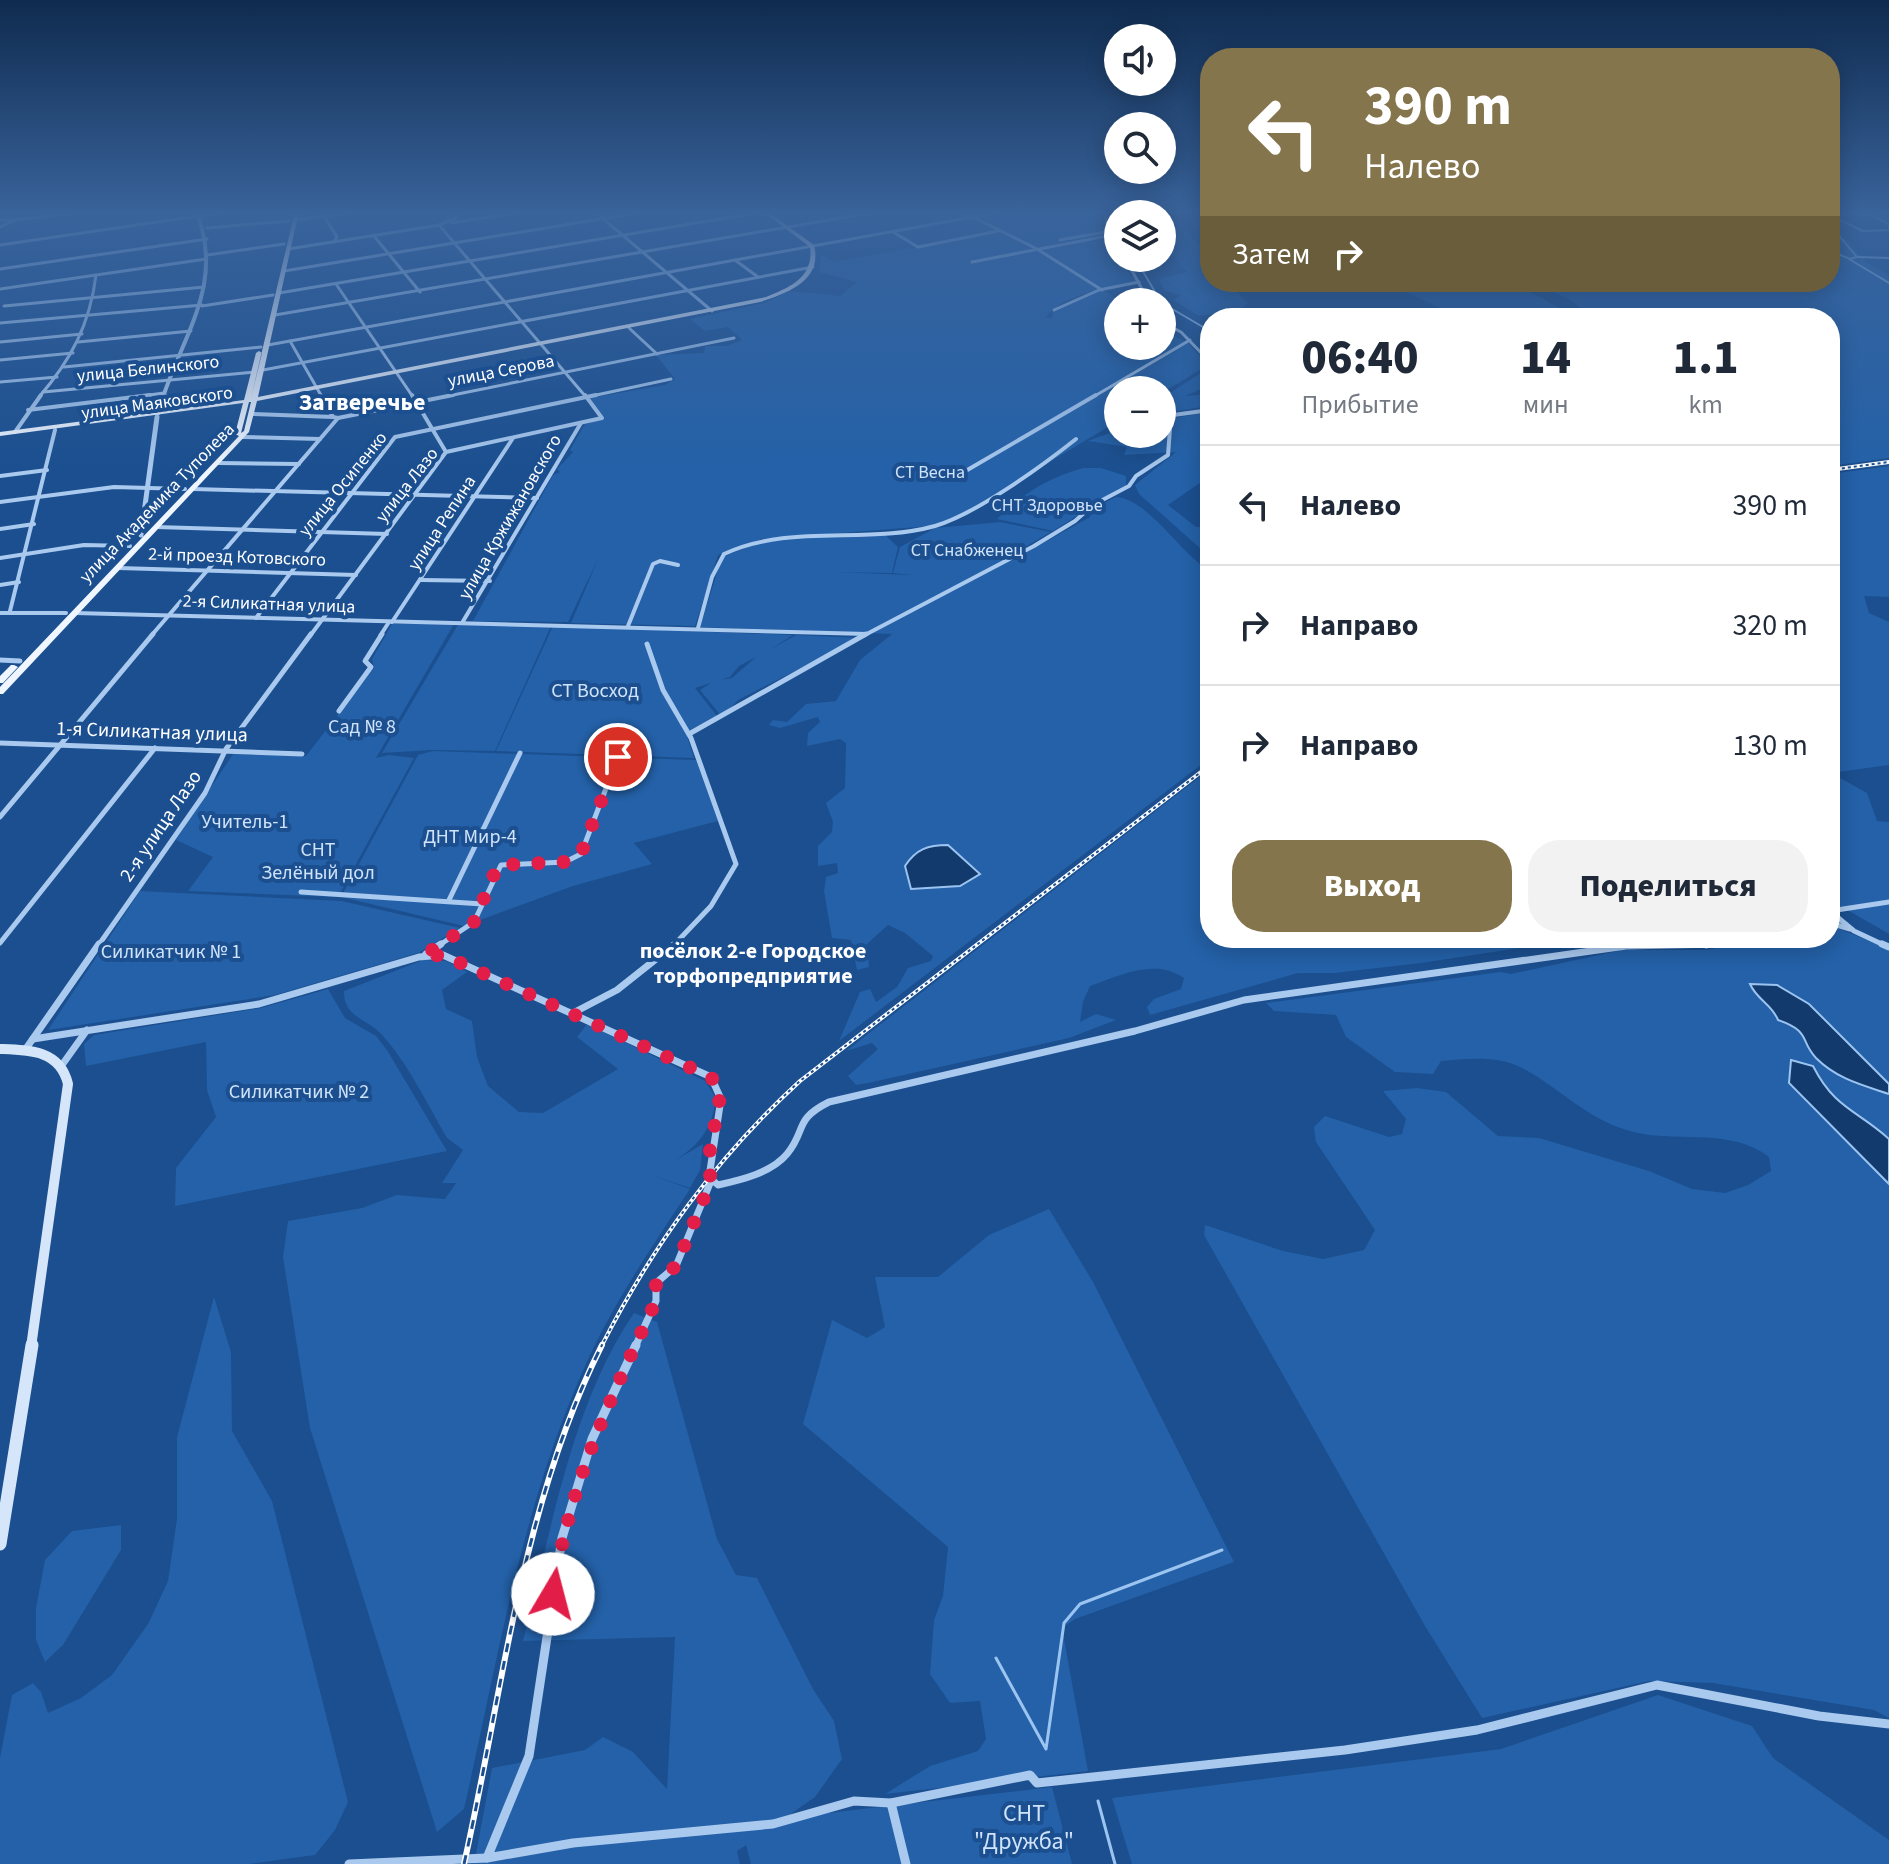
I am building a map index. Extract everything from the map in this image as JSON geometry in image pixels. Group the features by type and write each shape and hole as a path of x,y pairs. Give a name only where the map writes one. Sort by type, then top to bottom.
{"main road":[{"name":"улица Академика Туполева","path":"0,692 130,546 156,527 241,430 252,402 275,298"},
{"name":"улица Академика Туполева","path":"264,346 275,315 276,298"},
{"name":"улица Маяковского","path":"0,436 252,402 629,328 764,298"},
{"name":"улица Академика Туполева","path":"0,681 118,568 145,535 242,437 253,414 252,402"},
{"name":"улица Маяковского","path":"0,436 158,415"},
{"path":"0,1049 49,1055 62,1065 68,1081 0,1544"}],"street":[{"path":"4,306 84,298"},
{"path":"15,432 28,410 73,353 91,316 94,298"},
{"path":"145,535 145,488 158,415 168,381 203,298"},
{"path":"0,323 202,306 251,298"},
{"path":"346,298 435,429 446,452"},
{"path":"275,315 386,298"},
{"path":"502,298 587,397"},
{"path":"64,367 264,346 528,298"},
{"name":"улица Белинского","path":"43,392 259,371 649,298"},
{"path":"696,298 712,311"},
{"path":"1054,310 1083,298"},
{"path":"629,328 657,354"},
{"path":"78,342 191,331"},
{"path":"1176,331 1200,351"},
{"path":"0,342 82,334"},
{"name":"улица Серова","path":"253,414 336,418 734,338"},
{"path":"957,476 1190,340"},
{"path":"0,817 336,418 290,341"},
{"path":"0,360 73,353"},
{"path":"0,382 57,377"},
{"name":"улица Осипенко","path":"256,618 395,437 671,379"},
{"path":"28,410 164,393"},
{"name":"улица Лазо","path":"322,622 446,452 602,418 587,397"},
{"path":"689,734 867,634 1034,546 1093,505 1129,486 1136,476 1168,455 1170,429 1166,416 1200,411"},
{"name":"улица Кржижановского","path":"462,623 490,581 581,423"},
{"path":"10,611 41,497 55,430"},
{"path":"242,437 320,439"},
{"name":"улица Репина","path":"339,711 371,667 365,661 513,438"},
{"path":"698,628 718,560 728,552 760,542 935,526 1028,473 1076,439"},
{"path":"218,463 299,464"},
{"path":"0,476 47,470"},
{"path":"0,502 114,487 537,498"},
{"path":"0,529 34,524"},
{"path":"156,527 387,534"},
{"path":"0,558 84,545 130,546"},
{"path":"628,626 653,564 660,561 678,565"},
{"name":"2-й проезд Котовского","path":"118,568 356,575"},
{"path":"421,580 490,581"},
{"path":"0,585 19,582"},
{"name":"2-я Силикатная улица","path":"0,613 867,634"},
{"name":"2-я улица Лазо","path":"25,1050 205,793 226,749 322,622"},
{"path":"572,1014 598,1003 635,979 730,885 736,864 689,734 663,690 647,644"},
{"path":"0,660 20,661"},
{"name":"1-я Силикатная улица","path":"0,743 302,754"},
{"path":"0,943 155,748"},
{"path":"449,900 520,753"},
{"path":"423,956 466,930 501,865 565,862 581,854 618,757"},
{"path":"301,892 482,904"},
{"path":"1840,909 1889,902"},
{"path":"1840,919 1854,931"},
{"path":"1840,926 1889,947"},
{"path":"711,1181 718,1185 731,1182 777,1161 789,1152 802,1119 829,1102 1135,1031 1244,1000 1612,948"},
{"path":"33,1039 259,1004 423,956 443,955 715,1081 722,1099 708,1161 711,1181 676,1266 656,1283 656,1301 592,1439 562,1538 529,1756 487,1858"},
{"path":"62,1065 87,1030"},
{"path":"349,1864 487,1858 573,1843 773,1824 854,1801 891,1803 1030,1775 1037,1783 1359,1748 1477,1730 1657,1685 1819,1716 1889,1724"},
{"path":"891,1803 906,1864"}],"green space":[{"name":"СТ Весна","path":"775,298 1072,298 1053,310 1045,318 1052,318 1053,311 1084,298 1104,298 1104,360 1176,360 1176,337 1188,343 1200,356 1200,370 1176,384 1176,376 1104,376 1104,429 944,525 762,539 718,555 695,626 571,623 599,557 568,622 473,621 553,475 560,472 557,469 573,452 570,450 585,424 605,418 590,398 665,385 675,379 656,355 704,353 705,346 727,346 742,340 728,327 705,331 690,319"},
{"path":"1176,298 1243,298 1247,303 1243,308 1200,308 1199,316 1176,302"},
{"path":"1419,298 1541,298 1559,308 1440,308"},
{"path":"1567,298 1889,298 1889,458 1840,465 1840,308 1581,308"},
{"path":"1200,374 1200,389 1185,396 1200,395 1200,407 1176,411 1176,389"},
{"path":"1200,414 1200,483 1168,505 1200,527 1200,548 1139,494 1135,485 1176,452 1124,455 1127,448 1176,448 1176,418"},
{"path":"1104,435 1104,443 1088,441"},
{"path":"1889,466 1889,597 1864,596 1869,613 1889,622 1889,765 1840,772 1840,473"},
{"name":"СНТ Здоровье","path":"1083,468 1101,468 1126,476 1126,485 1053,531 997,519 1037,488"},
{"name":"СТ Снабженец","path":"1116,497 1128,500 1152,517 1200,564 1200,766 839,1041 860,992 870,989 876,1002 897,987 908,968 931,961 933,956 905,933 888,925 867,944 869,967 857,970 851,940 832,938 824,891 826,877 838,873 837,863 818,866 818,846 832,832 833,822 826,803 845,788 846,743 840,739 807,746 808,733 820,722 818,717 780,728 769,725 773,720 787,722 806,704 836,701 860,660 892,634 700,627 722,557 761,542 882,532 898,547 892,573 836,572 911,575 893,573 900,547 935,528 1000,522 1051,532 1006,558 1011,561 1090,517 1091,509"},
{"path":"459,623 551,626 495,751 382,753"},
{"path":"392,624 454,624 376,758 389,755 414,758 338,897 188,891 213,857 176,840 233,754 306,756 374,668 372,659"},
{"name":"СТ Восход","path":"553,626 793,635 769,650 796,635 860,638 738,700 722,717 700,690 711,683 695,688 717,716 686,733 694,758 496,751","holes":["756,657 732,678 721,680 730,677 739,666"]},
{"name":"ДНТ Мир-4","path":"433,751 696,760 718,821 634,843 652,864 573,886 464,926 341,897 418,755"},
{"path":"1200,777 1200,948 1519,948 1334,973 1298,973 1150,1015 1147,1007 1154,999 1181,989 1184,978 1161,969 1138,970 1090,986 1083,1002 1080,1022 1096,1014 1116,1020 1069,1038 856,1085 848,1076 878,1049 872,1043 846,1051"},
{"path":"1840,778 1867,793 1877,821 1889,822 1889,934 1840,906"},
{"name":"Силикатчик № 1","path":"140,891 342,901 460,928 418,953 275,995 48,1030"},
{"path":"1840,929 1889,949 1889,1718 1874,1710 1713,1683 1649,1681 1482,1718 1425,1626 1204,1235 1205,1225 1283,1251 1323,1259 1364,1250 1375,1230 1316,1142 1314,1127 1325,1116 1389,1137 1402,1134 1406,1119 1383,1091 1417,1088 1446,1092 1498,1136 1539,1138 1649,1171 1692,1189 1725,1193 1748,1185 1771,1171 1769,1157 1739,1142 1654,1135 1620,1128 1590,1113 1511,1063 1481,1059 1441,1061 1433,1074 1395,1072 1346,1037 1336,1015 1274,1011 1266,1003 1501,972 1511,974 1622,950 1840,948"},
{"path":"423,960 446,961 467,972 442,990 446,1009 472,1021 477,1057 488,1086 519,1112 543,1113 618,1069 577,1037 587,1024 705,1081 716,1098 711,1120 702,1137 688,1152 669,1164 703,1144 700,1170 690,1188 651,1175 690,1189 605,1325 561,1425 542,1479 512,1588 464,1809 437,1832 310,1428 283,1257 288,1221 362,1208 397,1195 445,1199 456,1183 442,1183 463,1150 447,1138 392,1047 377,1030 352,1013 345,1000 344,991"},
{"name":"Силикатчик № 2","path":"328,989 345,1018 376,1036 387,1050 447,1151 175,1206 176,1168 216,1117 207,1090 206,1042 86,1066 84,1044 94,1035 261,1008"},
{"path":"1049,1209 1093,1282 1234,1562 1075,1619 1062,1628 1088,1771 885,1794 930,1766 978,1751 986,1739 980,1701 950,1703 930,1674 934,1620 943,1596 948,1547 803,1424 832,1320 867,1338 885,1327 875,1277 938,1277 989,1235"},
{"path":"214,1297 231,1352 232,1431 272,1501 348,1802 335,1830 315,1855 249,1864 0,1864 0,1758 12,1695 33,1683 41,1692 48,1713 81,1698 112,1675 148,1624 168,1581 177,1519 177,1437"},
{"name":"СНТ \"Дружба\"","path":"634,1313 657,1322 717,1539 736,1575 757,1578 813,1689 834,1721 842,1759 815,1797 785,1818 1052,1787 1072,1864 751,1864 746,1845 737,1851 740,1864 474,1864 492,1768 585,1750 603,1737 633,1752 667,1789 675,1637 523,1641 578,1430 612,1350"},
{"path":"121,1525 121,1550 63,1645 45,1662 36,1640 36,1608 45,1560 72,1531"},
{"path":"1658,1695 1752,1726 1773,1758 1889,1840 1889,1864 1132,1864 1112,1798 1501,1749"}],"shaded area":[{"path":"948,845 980,874 960,886 911,889 905,866 909,860 923,849"},
{"path":"1750,984 1777,985 1809,1004 1889,1084 1889,1094 1850,1080 1824,1065 1811,1052 1796,1028 1778,1020"},
{"path":"1791,1060 1813,1066 1838,1100 1889,1139 1889,1184 1789,1083"}],"waterway":[{"path":"1176,311 1200,325"},
{"path":"996,1658 1046,1749 1064,1623 1080,1604 1222,1550"},
{"path":"1098,1801 1115,1864"}],"railway":[{"path":"1840,469 1889,462"},
{"path":"602,1346 642,1273 688,1205 769,1110 800,1081 1200,773"},
{"path":"464,1864 533,1534 574,1406 602,1346"}],"district":[{"name":"Затверечье","path":"362,402"},
{"name":"посёлок 2-е Городское торфопредприятие","path":"753,964"}],"route":[{"path":"553,1594 562,1538 592,1439 656,1301 656,1283 676,1266 711,1181 709,1152 721,1092 711,1077 443,955 432,953 423,956 474,922 495,872 501,865 544,865 565,862 581,854 618,757"}],"park label":[{"name":"Сад № 8","path":"362,727"},
{"name":"Учитель-1","path":"245,822"},
{"name":"СНТ Зелёный дол","path":"318,862"}]}
